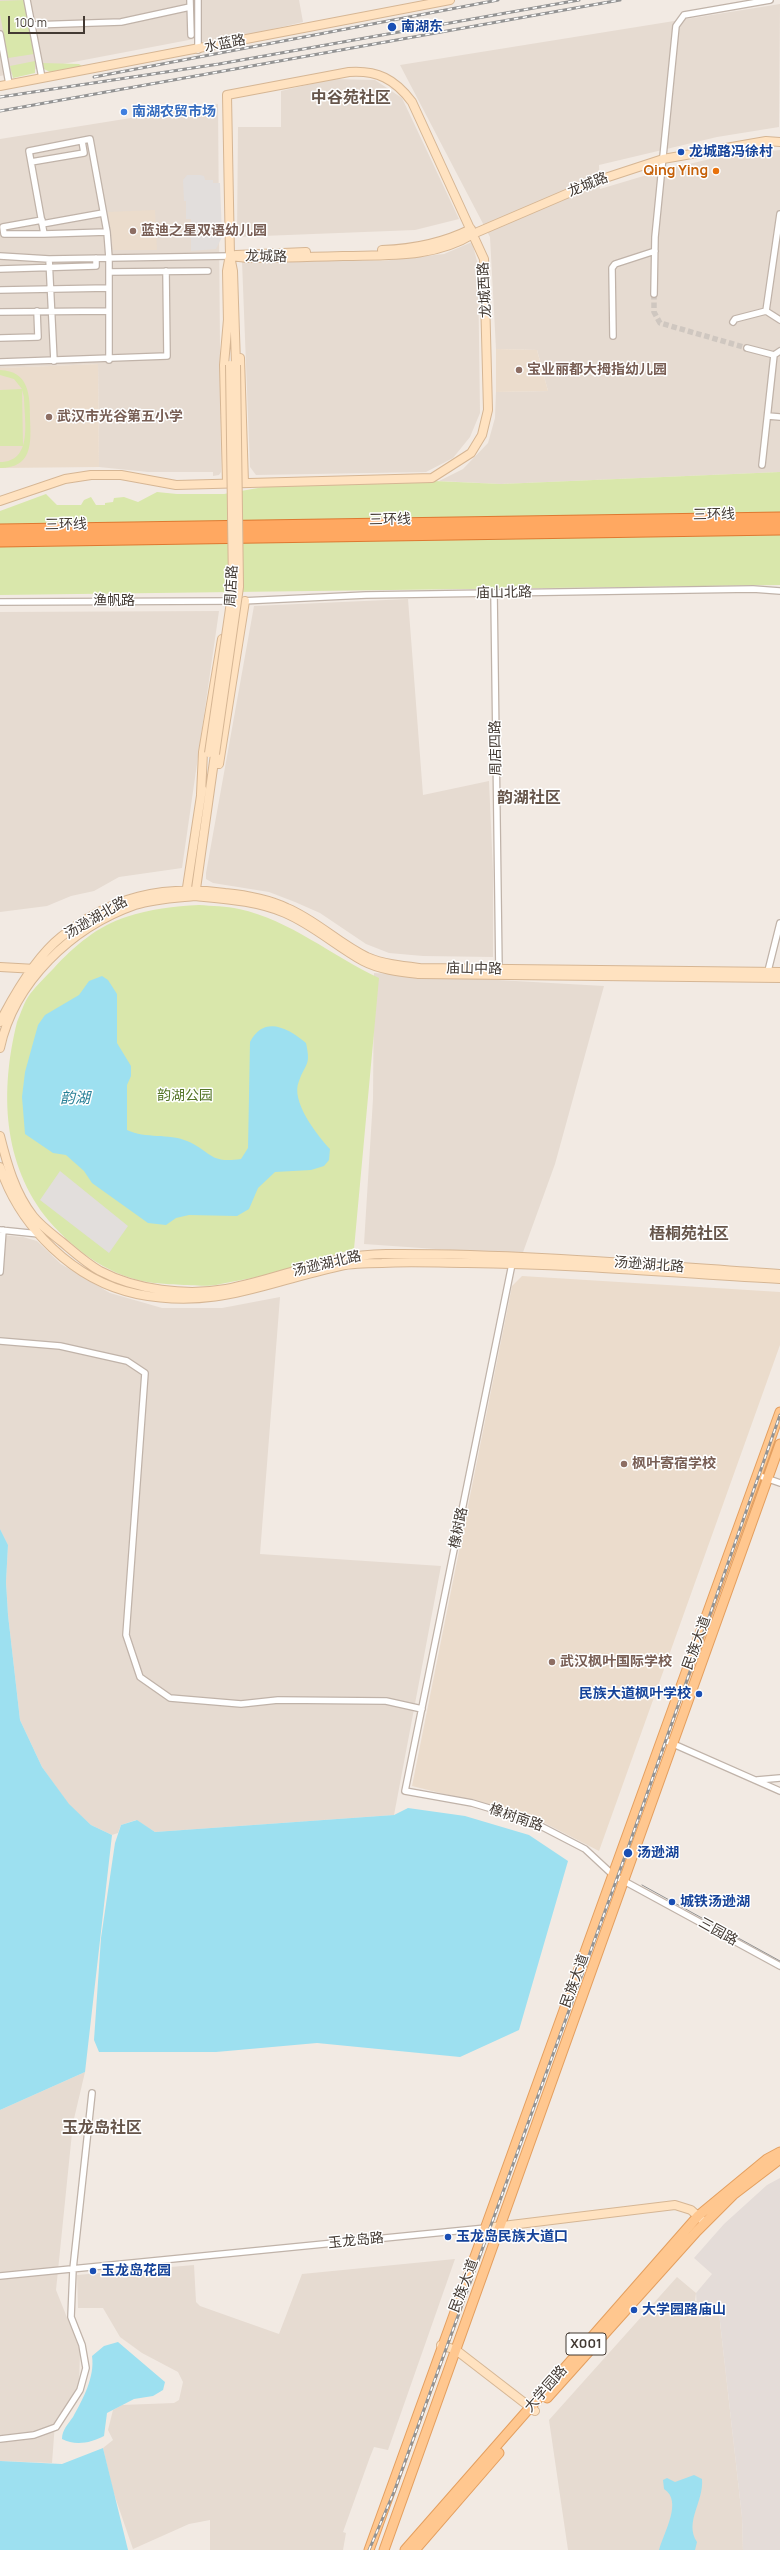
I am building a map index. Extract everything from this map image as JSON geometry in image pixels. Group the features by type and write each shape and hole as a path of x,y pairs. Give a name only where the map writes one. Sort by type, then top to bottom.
{"highway":[{"path":"736,518 780,514"},
{"name":"三环线","path":"0,530 780,518"},
{"name":"三环线","path":"0,541 780,529"},
{"path":"679,530 741,536 780,535"}],"main road":[{"name":"民族大道","path":"369,2550 441,2345 486,2228 780,1412"},
{"name":"民族大道","path":"384,2550 780,1444"},
{"name":"大学园路","path":"405,2550 701,2220 767,2159 780,2152"},
{"name":"大学园路","path":"701,2220 780,2159"},
{"name":"大学园路","path":"415,2550 533,2409"}],"street":[{"path":"27,0 42,78"},
{"path":"190,0 191,35"},
{"path":"198,0 198,50"},
{"name":"水蓝路","path":"0,86 198,50 450,0"},
{"path":"654,294 655,250 676,26 684,15 770,0"},
{"path":"32,25 121,22 190,7"},
{"path":"0,34 9,84"},
{"name":"龙城西路","path":"0,501 58,480 87,475 121,475 176,486 227,483 432,478 471,453 482,435 488,410 489,385 484,259 412,102 403,90 381,74 366,71 349,72 227,95"},
{"name":"周店路","path":"186,893 212,753 233,588 233,365 227,95"},
{"name":"龙城路","path":"230,256 248,252 407,248 441,241 472,231 597,175 663,157 766,136 780,137"},
{"path":"44,234 29,151 90,139 107,232 109,258 109,360"},
{"path":"31,162 84,153 82,141"},
{"name":"龙城路","path":"663,157 766,141 780,142"},
{"path":"103,213 4,227 2,230 4,234 107,232"},
{"path":"766,311 780,214"},
{"path":"613,336 612,268 615,264 655,250"},
{"path":"0,256 49,259 230,256"},
{"path":"0,269 96,266 96,258"},
{"path":"49,259 51,268 54,361"},
{"path":"0,362 109,360 167,356 166,271"},
{"path":"109,272 208,271"},
{"path":"0,290 109,288"},
{"path":"0,338 38,337 37,311"},
{"path":"0,312 109,311"},
{"path":"733,322 735,319 766,311 780,320"},
{"path":"231,319 240,364 244,483"},
{"path":"227,483 224,364 231,319"},
{"path":"747,348 774,355 780,351"},
{"path":"762,465 774,355"},
{"path":"768,416 780,417"},
{"name":"庙山北路","path":"228,601 366,595 753,589 780,591"},
{"name":"周店四路","path":"494,593 499,972"},
{"path":"205,795 221,754 245,600"},
{"path":"205,795 203,752 228,601"},
{"name":"渔帆路","path":"0,602 228,601"},
{"name":"周店路","path":"195,892 205,795"},
{"name":"汤逊湖北路","path":"0,1022 15,994 37,969 61,937 112,907 132,898 156,891 186,893"},
{"name":"庙山中路","path":"186,893 195,892 243,895 286,907 312,920 367,956 392,965 499,972 767,975 780,978"},
{"path":"767,975 780,923"},
{"path":"0,967 37,969"},
{"name":"汤逊湖北路","path":"0,1048 9,1019 37,969"},
{"name":"庙山中路","path":"767,975 780,972"},
{"name":"汤逊湖北路","path":"0,1136 12,1178 34,1216 81,1259 116,1278 136,1284 185,1292 224,1289 268,1280 352,1256 384,1254 512,1256 780,1274"},
{"name":"汤逊湖北路","path":"0,1167 16,1205 39,1234 62,1256 93,1279 136,1294 186,1300 230,1296 342,1266 385,1262 512,1264 780,1279"},
{"path":"0,1272 2,1230 39,1234 46,1228"},
{"name":"橡树路","path":"405,1791 512,1264"},
{"path":"0,1341 60,1346 127,1361 145,1373 126,1635 140,1677 170,1698 241,1704 278,1700 386,1702 422,1709"},
{"path":"758,1475 780,1483"},
{"path":"662,1739 780,1791"},
{"path":"757,1780 780,1778"},
{"name":"橡树南路","path":"405,1791 472,1803 529,1820 585,1849 613,1875"},
{"name":"三园路","path":"613,1875 780,1966"},
{"path":"0,2439 34,2435 56,2427 80,2390 86,2368 82,2346 71,2317 73,2269 92,2094"},
{"name":"玉龙岛路","path":"0,2276 486,2228 675,2205 682,2206 701,2220"},
{"path":"441,2345 456,2350 533,2409"}],"shaded area":[{"path":"0,0 195,0 194,39 0,76"},
{"path":"201,0 299,0 303,22 243,36 202,42"},
{"path":"780,4 779,127 717,137 599,165 600,189 667,169 719,157 780,150 780,472 501,484 439,481 463,469 488,443 495,418 496,392 548,391 537,350 496,349 490,237 400,65"},
{"path":"333,79 375,80 402,98 459,219 415,230 237,237 238,127 281,127 281,91"},
{"path":"218,104 221,472 219,475 213,476 213,472 148,472 99,467 98,364 0,368 0,139"},
{"path":"187,175 200,175 204,176 205,180 213,180 213,183 220,183 222,237 216,249 191,251 191,219 186,219 186,201 184,201 183,180"},
{"name":"蓝迪之星双语幼儿园","path":"155,210 157,250 113,250 108,212"},
{"path":"472,242 478,265 480,413 470,437 453,458 426,472 256,475 250,467 242,261 382,261 444,254"},
{"name":"宝业丽都大拇指幼儿园","path":"496,349 537,350 548,391 496,392"},
{"name":"武汉市光谷第五小学","path":"98,364 99,467 0,468 0,368"},
{"path":"408,599 423,795 489,781 493,872 493,957 423,956 389,953 366,944 320,913 295,902 269,892 213,883 206,879 254,606"},
{"path":"219,611 182,868 119,877 94,891 71,896 47,906 0,912 0,612"},
{"path":"374,973 604,986 555,1164 522,1255 364,1244 373,1099"},
{"path":"60,1171 128,1226 109,1253 40,1200"},
{"path":"0,1235 23,1237 37,1241 61,1264 110,1293 162,1308 222,1308 280,1297 260,1554 441,1566 394,1815 155,1832 136,1820 121,1825 118,1833 112,1835 91,1825 69,1805 42,1767 20,1720 8,1615 6,1582 8,1545 0,1529"},
{"name":"武汉枫叶国际学校","path":"522,1276 780,1292 780,1345 599,1851 529,1815 412,1786 512,1286"},
{"path":"85,2072 73,2123 56,2290 80,2350 79,2389 55,2423 52,2463 0,2461 0,2110"},
{"path":"780,2178 780,2550 743,2550 742,2517 718,2304 697,2307 696,2293 712,2274 694,2258 724,2224 767,2185"},
{"path":"455,2259 388,2450 374,2447 370,2457 343,2532 346,2533 343,2550 210,2550 210,2520 189,2524 133,2549 113,2491 103,2448 113,2440 108,2430 113,2410 122,2405 174,2403 179,2400 183,2382 178,2372 142,2353 120,2337 103,2308 78,2308 77,2275 194,2265 196,2302 200,2306 279,2334 302,2274"},
{"path":"677,2277 696,2293 695,2301 718,2304 742,2517 743,2550 568,2550 549,2420"}],"green space":[{"path":"24,0 34,54 8,58 0,14 0,1"},
{"path":"35,61 35,73 13,78 10,66"},
{"path":"42,63 79,64 82,66 50,72 44,69"},
{"path":"0,370 10,371 17,375 26,386 29,401 30,444 28,452 19,464 11,467 0,468 0,462 11,460 18,455 23,446 0,446 0,390 22,389 14,379 0,375","holes":["22,390 24,397 25,427 25,438 23,445"]},
{"path":"780,472 780,585 0,595 0,511 46,494 57,505 81,505 84,500 91,497 96,505 105,505 105,503 113,502 114,498 124,497 138,502 157,492 177,494 224,494 275,485 434,481 501,484"},
{"name":"韵湖公园","path":"199,905 239,909 276,921 379,978 354,1249 269,1274 211,1286 154,1283 124,1276 96,1262 71,1243 49,1221 33,1199 22,1176 14,1151 9,1126 7,1100 8,1074 17,1022 24,1004 30,994 61,960 96,931 116,921 135,914 153,910"}],"water":[{"name":"韵湖","path":"102,976 108,980 117,994 117,1043 131,1066 131,1076 127,1085 127,1130 134,1133 172,1137 187,1141 211,1156 222,1160 241,1159 248,1148 250,1042 262,1029 269,1026 276,1027 292,1033 306,1043 308,1060 299,1081 297,1089 298,1098 301,1108 312,1127 330,1149 329,1160 324,1166 311,1170 275,1172 258,1188 249,1209 237,1216 189,1215 176,1218 166,1225 148,1223 92,1183 84,1171 66,1155 53,1153 25,1134 22,1097 25,1072 38,1025 45,1015 79,995 89,981"},
{"path":"0,1529 8,1545 6,1582 8,1615 20,1720 42,1767 69,1804 91,1825 112,1835 85,2072 0,2110"},
{"path":"408,1808 465,1816 529,1835 568,1861 519,2030 460,2057 317,2043 216,2052 99,2052 94,2040 101,1938 115,1843 121,1825 137,1820 155,1832 394,1815"},
{"path":"118,2342 165,2382 163,2390 153,2396 134,2399 107,2413 104,2436 83,2443 62,2439 64,2430 77,2410 90,2380 92,2372 92,2356 104,2346"},
{"path":"103,2448 128,2550 0,2550 0,2461 62,2464"},
{"path":"694,2475 702,2479 700,2496 693,2519 694,2534 697,2542 695,2550 659,2550 668,2526 672,2509 672,2501 669,2494 664,2489 663,2480 667,2478 675,2482"}],"tunnel":[{"path":"654,294 654,312 660,323 747,348"}],"tram line":[{"path":"642,1885 780,1961"}],"railway":[{"path":"94,77 498,0"},
{"path":"0,97 219,64 579,0"},
{"path":"0,111 620,0"},
{"path":"369,2550 394,2492 628,1848 780,1415"}],"place":[{"name":"南湖东","path":"392,27"},
{"name":"南湖农贸市场","path":"124,112"},
{"name":"龙城路冯徐村","path":"681,152"},
{"name":"Qing Ying","path":"716,171"},
{"name":"蓝迪之星双语幼儿园","path":"133,231"},
{"name":"宝业丽都大拇指幼儿园","path":"519,370"},
{"name":"武汉市光谷第五小学","path":"49,417"},
{"name":"枫叶寄宿学校","path":"624,1464"},
{"name":"武汉枫叶国际学校","path":"552,1662"},
{"name":"民族大道枫叶学校","path":"699,1694"},
{"name":"汤逊湖","path":"628,1853"},
{"name":"城铁汤逊湖","path":"672,1902"},
{"name":"玉龙岛民族大道口","path":"448,2237"},
{"name":"玉龙岛花园","path":"93,2271"},
{"name":"大学园路庙山","path":"634,2310"}],"district":[{"name":"中谷苑社区","path":"351,99"},
{"name":"韵湖社区","path":"529,799"},
{"name":"梧桐苑社区","path":"689,1235"},
{"name":"玉龙岛社区","path":"102,2129"}]}
